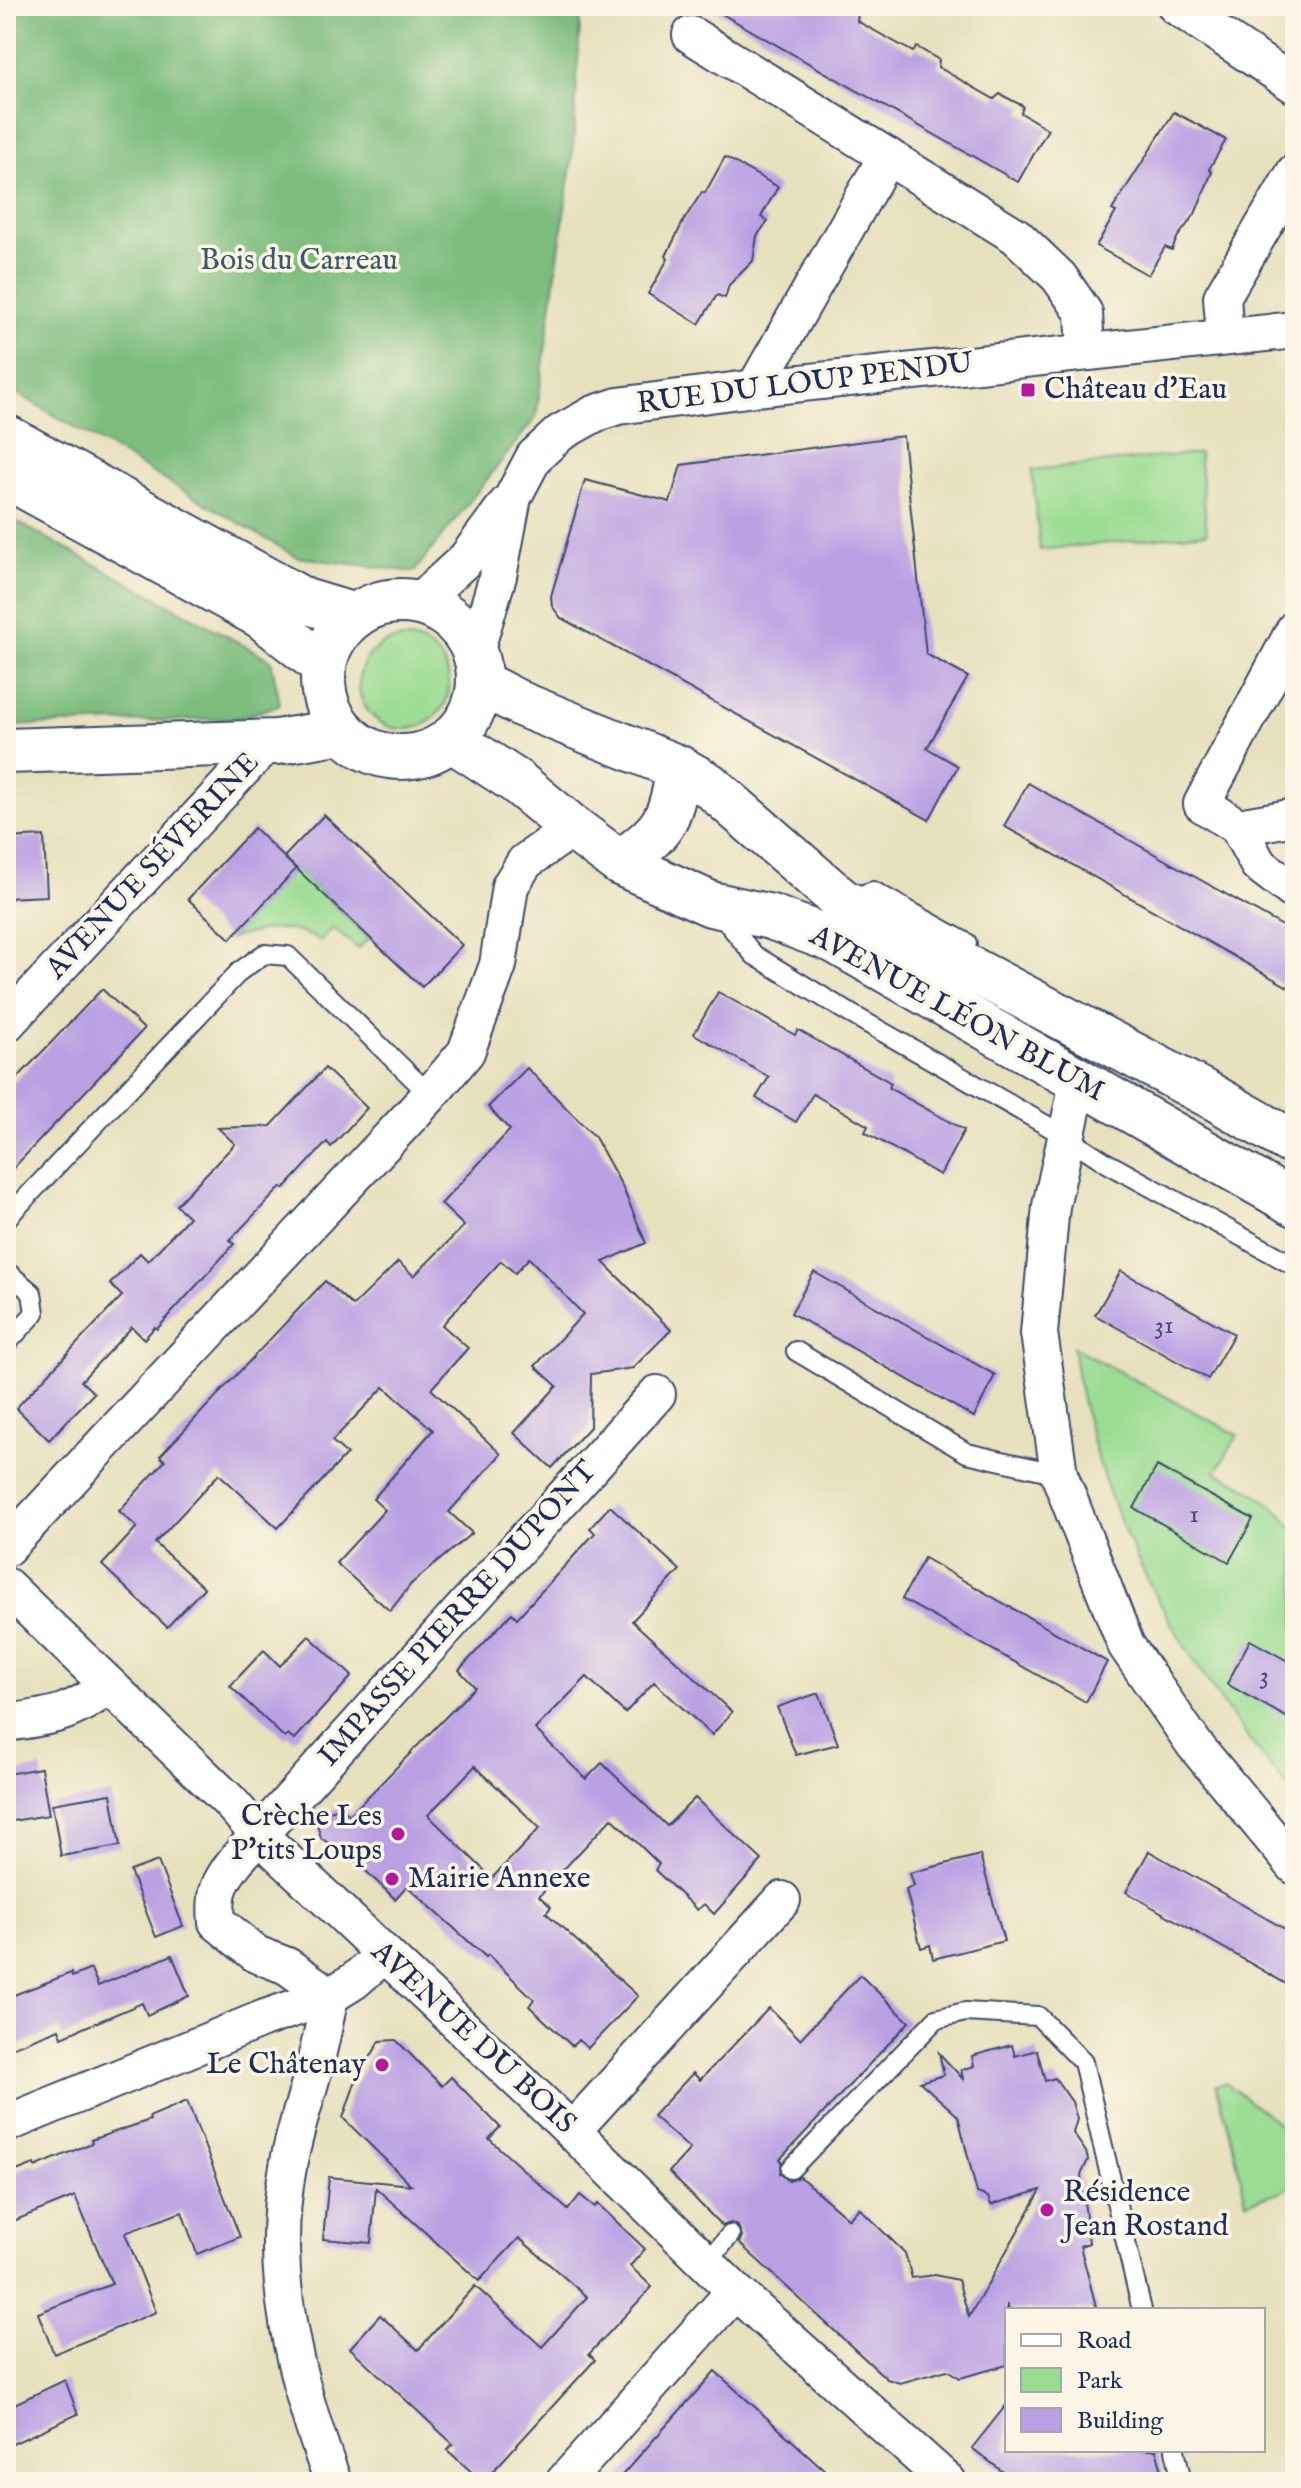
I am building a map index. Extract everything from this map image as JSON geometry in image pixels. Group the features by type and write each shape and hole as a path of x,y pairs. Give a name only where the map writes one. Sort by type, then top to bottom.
{"main road":[{"path":"6,437 305,601 355,616"},
{"path":"6,476 261,616 324,666"},
{"path":"385,602 419,602 438,609 454,620 466,635 477,668 475,704 465,723 451,739 431,751 408,757 384,755 362,746 343,731 327,701 324,666 331,644 355,616 385,602"},
{"name":"AVENUE LÉON BLUM","path":"477,668 523,705 679,768 709,785 842,901 1200,1090 1295,1144"},
{"path":"6,751 268,742 343,731"},
{"name":"AVENUE LÉON BLUM","path":"451,739 517,782 620,863 711,904 771,917 833,940 1295,1204"},
{"path":"620,863 655,836 672,809 679,768"}],"street":[{"path":"1176,6 1295,85"},
{"path":"691,35 1016,236 1059,277 1084,313 1086,352"},
{"path":"755,388 887,156"},
{"path":"1225,337 1222,297 1295,172"},
{"name":"RUE DU LOUP PENDU","path":"477,668 513,497 534,457 560,433 594,414 618,406 755,388 1295,330"},
{"path":"419,602 466,559 513,497"},
{"path":"1295,629 1202,804 1238,827 1258,864 1295,892"},
{"name":"AVENUE SÉVERINE","path":"6,1024 268,742"},
{"path":"1238,827 1295,817"},
{"path":"6,1548 430,1095 466,1052 498,965 510,886 525,862 573,828"},
{"path":"1079,1079 1051,1206 1039,1333 1059,1474 1126,1645 1194,1744 1295,1866"},
{"name":"IMPASSE PIERRE DUPONT","path":"330,1996 287,1966 256,1954 217,1922 215,1904 220,1882 657,1394"},
{"name":"AVENUE DU BOIS","path":"6,1586 230,1802 259,1835 572,2131 735,2291 948,2482"},
{"path":"6,1723 60,1715 81,1706 109,1686"},
{"path":"572,2131 782,1900"},
{"path":"6,2124 265,2018 330,1996 354,1981 385,1954"},
{"path":"330,1996 288,2166 282,2207 281,2250 285,2305 293,2350 317,2438 333,2482"},
{"path":"564,2482 735,2291"}],"lane":[{"path":"842,901 873,891 982,951"},
{"path":"711,904 754,955 1107,1163 1295,1266"},
{"path":"6,1219 240,971 264,954 288,956 430,1095"},
{"path":"1104,1019 1295,1124"},
{"path":"6,1271 32,1293 35,1313 6,1344"},
{"path":"796,1351 967,1453 1059,1474"},
{"path":"791,2169 936,2019 965,2012 1038,2016 1083,2062 1142,2308"},
{"path":"707,2263 730,2235"},
{"path":"1175,2452 1182,2482"}],"green space":[{"name":"Bois du Carreau","path":"6,6 581,6 573,150 536,417 414,572 297,557 6,387"},
{"path":"1199,453 1207,533 1040,550 1032,470"},
{"path":"6,516 271,660 280,705 239,718 6,726"},
{"path":"404,639 421,643 436,652 445,667 449,684 445,701 436,716 421,725 404,729 387,725 372,716 363,701 359,684 363,667 372,652 387,643"},
{"path":"296,868 369,938 358,949 333,928 320,941 286,929 254,932 230,939"},
{"path":"1073,1347 1238,1435 1216,1472 1260,1496 1295,1531 1295,1796 1217,1695 1151,1587 1124,1530 1102,1471 1084,1410"},
{"path":"1226,2083 1273,2119 1294,2144 1295,2183 1280,2192 1246,2202 1216,2085"}],"building":[{"path":"708,6 843,6 858,13 857,21 913,52 917,47 939,60 938,67 994,99 1000,94 1023,106 1021,113 1048,129 1018,182"},
{"path":"1174,112 1226,140 1209,169 1212,172 1195,214 1172,250 1165,247 1148,275 1096,246 1116,212 1112,210"},
{"path":"725,157 778,187 761,217 768,221 757,236 753,261 729,285 725,298 717,295 699,324 648,294 668,259 666,256 684,220 702,192 705,193"},
{"path":"903,436 926,654 968,677 927,748 958,766 929,820 561,618 552,606 551,596 585,480 670,502 681,465"},
{"path":"1028,783 1295,933 1295,991 1004,826"},
{"path":"324,815 462,945 422,987 284,857"},
{"path":"254,828 296,869 230,939 188,899"},
{"path":"44,836 47,896 6,898 6,838"},
{"path":"102,989 144,1029 6,1176 6,1090"},
{"path":"718,992 795,1035 798,1030 891,1083 889,1088 964,1130 940,1175 865,1132 868,1126 813,1094 796,1122 756,1098 769,1077 694,1034"},
{"path":"325,1068 367,1108 331,1147 327,1142 284,1189 281,1187 230,1240 234,1244 157,1329 155,1327 144,1339 132,1327 81,1381 94,1393 49,1440 16,1408 122,1296 110,1284 140,1253 148,1261 189,1217 176,1205 235,1144 218,1128 271,1126"},
{"path":"527,1068 595,1137 622,1186 646,1243 603,1262 671,1330 633,1368 591,1374 590,1427 552,1468 514,1433 557,1386 535,1366 583,1314 529,1258 515,1273 501,1261 442,1325 468,1348 431,1389 501,1454 449,1512 472,1533 411,1584 390,1611 336,1563 385,1510 373,1499 433,1430 384,1387 332,1441 347,1454 278,1528 219,1474 155,1543 204,1588 167,1627 102,1565 137,1527 119,1511 165,1461 160,1456 325,1281 353,1306 398,1262 414,1276 464,1226 441,1204 510,1130 488,1107"},
{"path":"1121,1271 1234,1334 1208,1379 1095,1315"},
{"path":"814,1272 995,1375 974,1417 791,1313"},
{"path":"1157,1466 1253,1519 1229,1562 1134,1508"},
{"path":"610,1506 680,1570 632,1621 732,1712 712,1735 654,1682 625,1713 587,1677 535,1729 586,1779 602,1763 667,1826 695,1798 762,1860 714,1914 704,1904 697,1910 655,1870 659,1864 612,1818 539,1896 551,1907 546,1913 638,1996 588,2048 578,2040 572,2046 529,2006 534,1999 407,1886 395,1899 339,1845 333,1846 321,1838 317,1824 325,1812 340,1808 350,1815 475,1687 459,1670 512,1613 517,1618 595,1533 590,1528","holes":["475,1766 540,1828 492,1878 428,1815"]},
{"path":"924,1558 1107,1662 1086,1702 902,1599"},
{"path":"309,1636 352,1676 294,1740 288,1735 285,1738 230,1686 264,1650 280,1666"},
{"path":"1250,1640 1295,1665 1295,1722 1227,1684"},
{"path":"819,1693 838,1744 796,1755 777,1707"},
{"path":"41,1768 49,1815 6,1822 6,1774"},
{"path":"111,1794 120,1846 61,1856 52,1804"},
{"path":"1149,1851 1295,1935 1295,1989 1126,1892"},
{"path":"980,1855 1004,1941 933,1959 930,1945 921,1948 906,1890 914,1886 910,1873"},
{"path":"158,1861 183,1926 156,1937 130,1871"},
{"path":"172,1955 189,1996 147,2015 142,2003 62,2037 59,2029 6,2050 6,1998 71,1973 72,1977 91,1969 98,1986"},
{"path":"860,1975 909,2022 780,2159 780,2173 789,2181 800,2177 849,2219 859,2208 905,2253 912,2278 935,2275 958,2280 969,2317 1041,2190 991,2205 988,2197 977,2193 958,2116 920,2082 944,2075 939,2053 963,2079 961,2070 974,2066 972,2056 1012,2045 1015,2056 1037,2050 1045,2081 1055,2078 1072,2102 1077,2119 1073,2133 1088,2160 1081,2175 1089,2243 1080,2246 1096,2308 1008,2308 1007,2304 1005,2366 960,2378 947,2370 900,2383 887,2379 739,2243 742,2236 738,2226 731,2223 722,2226 669,2172 690,2149 653,2116 693,2073 700,2080 769,2008 800,2039"},
{"path":"396,2040 442,2086 451,2077 500,2127 489,2139 568,2210 580,2195 595,2207 598,2204 645,2249 630,2266 652,2287 589,2354 595,2360 483,2482 447,2450 453,2444 350,2348 380,2315 418,2350 475,2286 542,2347 587,2297 519,2238 479,2281 376,2188 371,2243 323,2239 329,2177 411,2185 343,2118 355,2083 380,2041"},
{"path":"187,2101 240,2237 197,2254 182,2212 125,2233 156,2312 54,2354 38,2313 112,2284 75,2196 6,2224 6,2175 34,2164 35,2167 92,2143 91,2140 150,2120 149,2117"},
{"path":"715,2371 838,2482 616,2482"},
{"path":"65,2380 78,2414 6,2447 6,2408"},
{"path":"1005,2407 1005,2452 1157,2452 1165,2482 1016,2482 972,2448"}],"place":[{"name":"Château d'Eau","path":"1028,390"},
{"name":"Crèche Les P'tits Loups","path":"398,1834"},
{"name":"Mairie Annexe","path":"392,1879"},
{"name":"Le Châtenay","path":"382,2065"},
{"name":"Résidence Jean Rostand","path":"1047,2210"}]}
